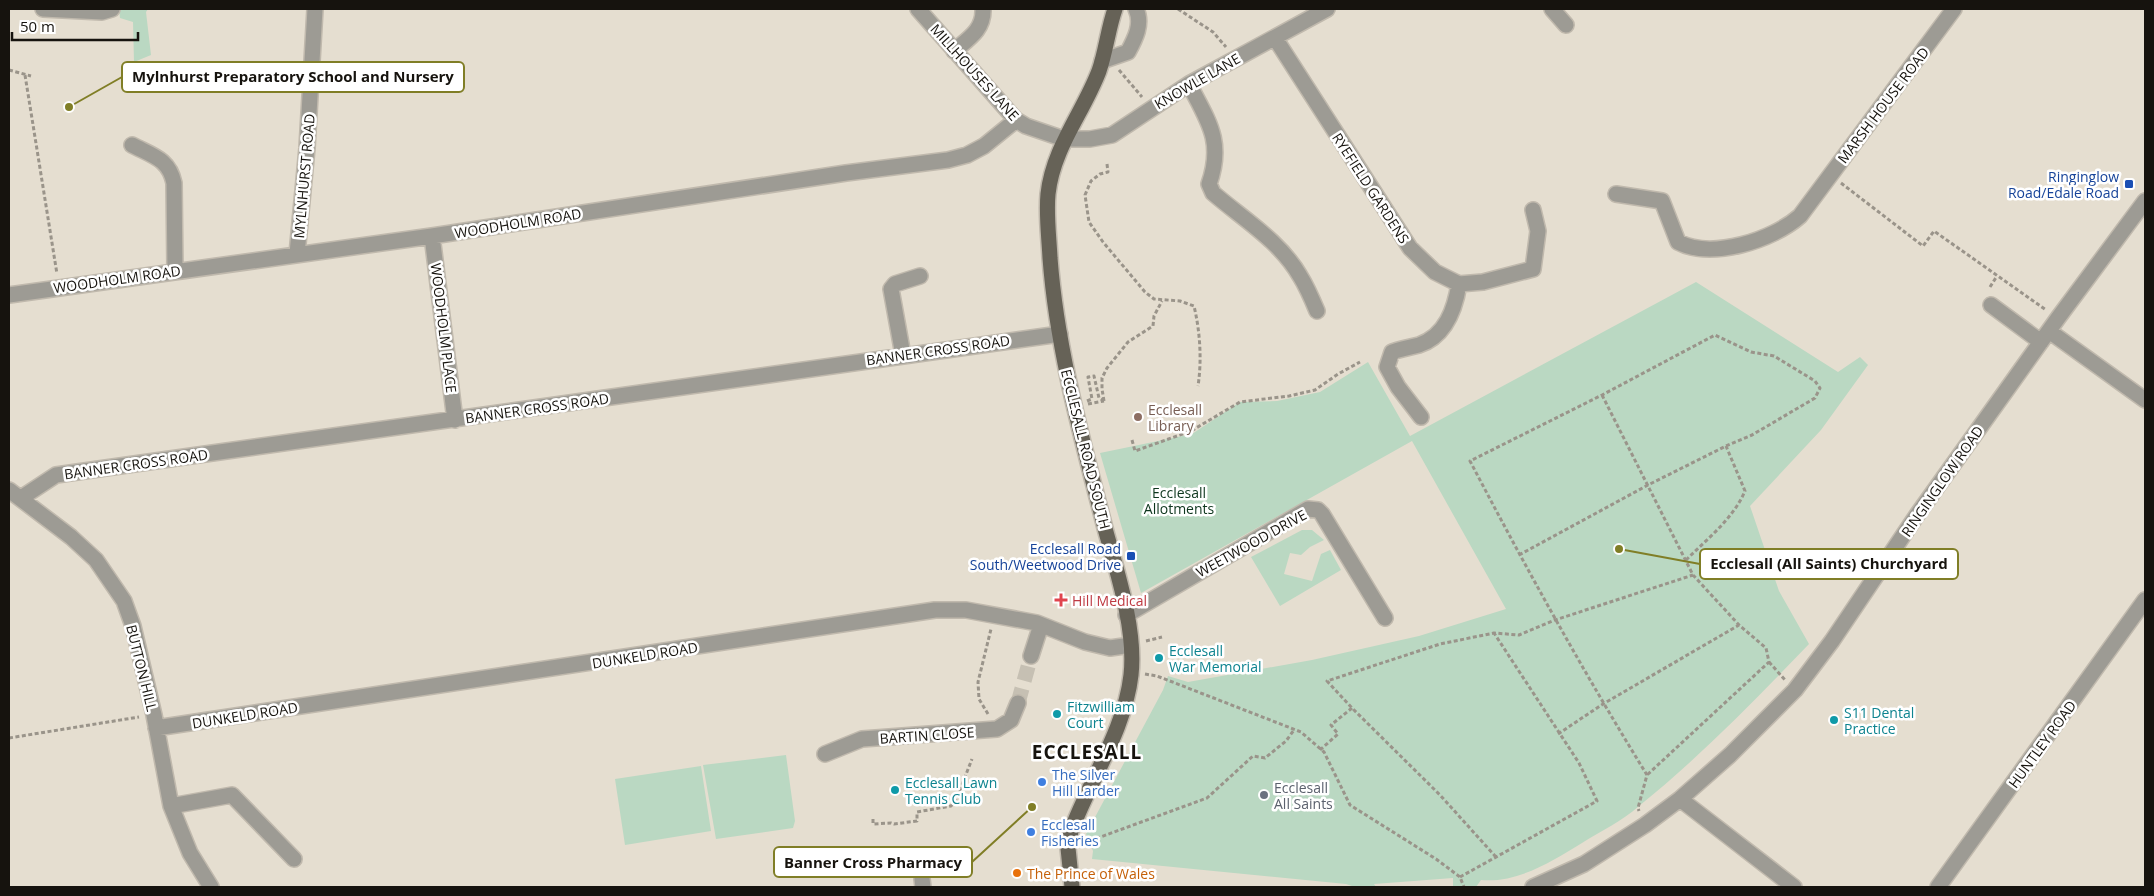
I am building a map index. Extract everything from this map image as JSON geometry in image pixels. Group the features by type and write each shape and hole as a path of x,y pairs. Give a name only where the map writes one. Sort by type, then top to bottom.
{"main road":[{"name":"ECCLESALL ROAD SOUTH","path":"1072,887 1068,848 1071,831 1126,706 1132,673 1131,645 1126,615 1068,376 1060,334 1052,287 1048,196 1053,167 1064,139 1106,60 1115,9"}],"street":[{"path":"43,9 102,12 112,9"},
{"name":"MYLNHURST ROAD","path":"297,254 307,148 314,9"},
{"name":"MILLHOUSES LANE","path":"918,9 1016,120 1026,126 1064,139"},
{"path":"954,51 975,33 982,24 983,9"},
{"path":"1106,60 1128,52 1137,36 1139,14 1136,9"},
{"name":"KNOWLE LANE","path":"1064,139 1090,139 1112,135 1189,84 1327,9"},
{"path":"1552,9 1566,25"},
{"name":"MARSH HOUSE ROAD","path":"1616,194 1662,201 1678,242 1687,247 1716,248 1746,244 1788,227 1812,201 1954,9"},
{"name":"RYEFIELD GARDENS","path":"1275,38 1410,248 1435,272 1459,284"},
{"path":"1189,84 1208,122 1216,150 1214,168 1209,184 1213,193 1266,236 1283,254 1300,275 1317,311"},
{"name":"WOODHOLM ROAD","path":"9,294 432,236 826,176 948,160 967,156 984,146 1016,120"},
{"path":"132,145 166,164 171,170 174,184 175,271"},
{"name":"RINGINGLOW ROAD","path":"1533,887 1584,864 1645,825 1680,799 1730,755 1795,690 1832,641 1917,515 2058,318 2145,201"},
{"path":"1420,417 1387,368 1392,352 1420,344 1434,336 1448,323 1456,303 1459,284 1483,282 1533,269 1538,231 1533,210"},
{"name":"WOODHOLM PLACE","path":"432,236 456,420"},
{"path":"903,354 891,289 895,284 920,276"},
{"path":"1991,305 2145,400"},
{"name":"BANNER CROSS ROAD","path":"15,494 56,475 456,420 903,354 1060,334"},
{"name":"BUTTON HILL","path":"15,494 71,537 96,560 124,601 133,626 155,721 171,806 190,852 211,887"},
{"name":"WEETWOOD DRIVE","path":"1126,615 1308,509 1318,510 1322,514 1386,618"},
{"name":"HUNTLEY ROAD","path":"1938,887 2145,600"},
{"name":"DUNKELD ROAD","path":"155,721 935,610 966,610 995,614 1041,625 1085,642 1110,648 1131,645"},
{"path":"1032,656 1041,625"},
{"path":"997,730 1010,720 1018,703"},
{"name":"BARTIN CLOSE","path":"825,754 862,739 997,730"},
{"path":"171,806 232,795 294,859"},
{"path":"1680,799 1794,887"}],"path":[{"path":"1178,9 1213,32 1236,59"},
{"path":"1106,60 1152,107"},
{"path":"9,70 32,76"},
{"path":"24,75 59,288"},
{"path":"1107,164 1108,172 1100,174 1091,181 1085,194 1089,222 1146,292 1154,299 1180,301 1194,306 1199,338 1200,374 1198,386"},
{"path":"1830,175 1924,246 1934,231 2058,318"},
{"path":"1990,287 1997,276"},
{"path":"1085,391 1087,401 1092,399 1088,377 1094,376 1099,398 1104,401 1102,378 1107,368 1128,342 1153,326 1154,316 1162,301"},
{"path":"1519,555 1648,485 1726,446 1752,436 1815,398 1820,388 1815,381 1774,356 1751,352 1714,335 1602,396 1470,461 1519,555 1555,620 1603,704 1647,775"},
{"path":"1132,440 1135,451 1191,431 1240,402 1289,396 1315,390 1360,362"},
{"path":"1602,396 1694,575 1739,625 1766,648 1769,662 1795,690"},
{"path":"1686,560 1723,524 1745,491 1726,446"},
{"path":"1496,858 1440,795 1352,708 1327,680 1440,644 1494,633 1519,635 1555,620 1694,575"},
{"path":"995,614 978,682 979,699 997,730"},
{"path":"1558,734 1603,704 1739,625"},
{"path":"1460,877 1597,801 1579,764 1494,633"},
{"path":"1645,825 1638,808 1647,775 1769,662"},
{"path":"1132,673 1158,676 1301,732 1324,752 1350,805 1436,859 1460,877 1464,887"},
{"path":"1320,750 1338,734 1330,725 1352,708"},
{"path":"9,738 155,721"},
{"path":"1082,844 1207,798 1253,756 1266,758 1286,741 1294,730"},
{"path":"872,819 873,824 917,821 917,812 951,806 956,800 972,759"}],"green space":[{"path":"119,9 148,9 146,12 151,55 134,62 133,22 120,18"},
{"name":"Ecclesall Allotments","path":"1696,282 1838,372 1860,357 1868,365 1821,430 1750,506 1779,591 1809,644 1748,707 1662,787 1611,826 1534,870 1508,878 1481,880 1476,887 1453,887 1453,878 1374,884 1376,887 1355,887 1346,884 1092,859 1093,851 1086,834 1163,690 1168,676 1188,682 1312,660 1419,636 1506,609 1412,441 1141,593 1100,453 1192,434 1240,402 1277,401 1320,392 1368,362 1410,436"},
{"path":"1302,530 1312,530 1324,540 1310,547 1301,555 1290,553 1284,574 1312,581 1321,554 1330,550 1341,570 1280,606 1251,557"},
{"path":"786,755 795,821 793,828 716,839 703,765"},
{"path":"701,766 711,831 625,845 615,779"}],"tunnel":[{"path":"1018,703 1031,656"}],"place":[{"name":"Mylnhurst Preparatory School and Nursery","path":"69,107"},
{"name":"Ringinglow Road/Edale Road","path":"2129,184"},
{"name":"Ecclesall Library","path":"1138,417"},
{"name":"Ecclesall (All Saints) Churchyard","path":"1619,549"},
{"name":"Ecclesall Road South/Weetwood Drive","path":"1131,556"},
{"name":"Hill Medical","path":"1061,600"},
{"name":"Ecclesall War Memorial","path":"1159,658"},
{"name":"Fitzwilliam Court","path":"1057,714"},
{"name":"S11 Dental Practice","path":"1834,720"},
{"name":"The Silver Hill Larder","path":"1042,782"},
{"name":"Ecclesall Lawn Tennis Club","path":"895,790"},
{"name":"Ecclesall All Saints","path":"1264,795"},
{"name":"Banner Cross Pharmacy","path":"1032,807"},
{"name":"Ecclesall Fisheries","path":"1031,832"},
{"name":"The Prince of Wales","path":"1017,873"}],"district":[{"name":"ECCLESALL","path":"1087,752"}]}
